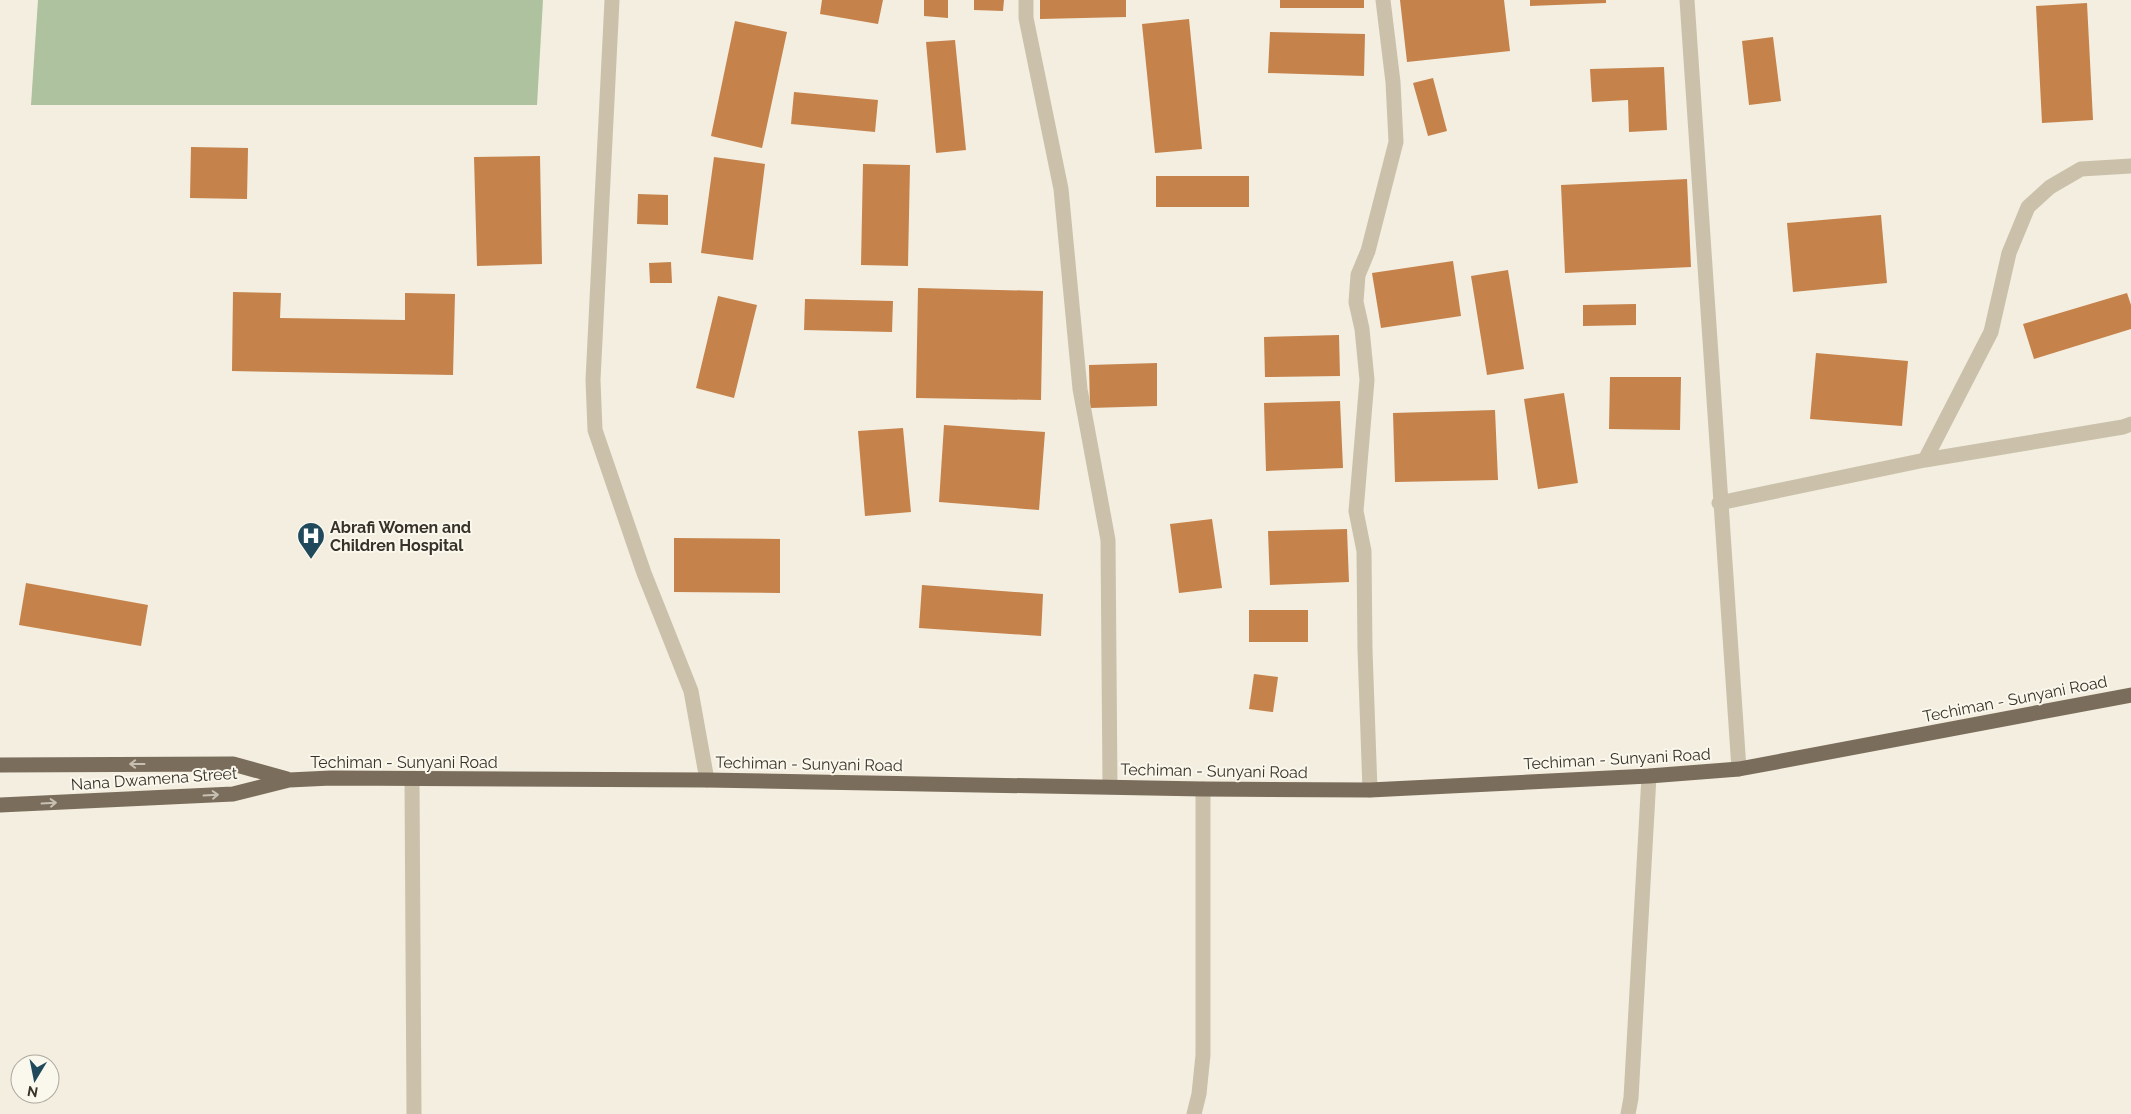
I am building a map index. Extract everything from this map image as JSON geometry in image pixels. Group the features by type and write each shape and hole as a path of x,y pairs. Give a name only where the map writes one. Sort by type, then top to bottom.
{"main road":[{"name":"Techiman - Sunyani Road","path":"289,780 331,778 707,780 1203,789 1370,790 1649,776 1738,769 2131,695"},
{"name":"Nana Dwamena Street","path":"0,765 233,764 289,780"},
{"name":"Nana Dwamena Street","path":"0,805 233,794 289,780"}],"street":[{"path":"612,0 593,380 595,430 644,573 691,691 707,780"},
{"path":"1026,0 1026,18 1060,189 1080,390 1108,540 1110,787"},
{"path":"1370,790 1364,552 1356,511 1367,380 1362,329 1356,302 1358,275 1368,251 1396,142 1393,82 1383,0"},
{"path":"1687,0 1738,769"},
{"path":"1925,460 1991,332 2009,253 2028,207 2050,187 2081,169 2131,166"},
{"path":"1720,503 1925,460 2123,427 2131,424"},
{"path":"1628,1114 1649,776"},
{"path":"412,779 414,1114"},
{"path":"1194,1114 1199,1094 1203,1055 1203,789"}],"green space":[{"path":"38,0 543,0 537,105 31,105"}],"building":[{"path":"822,0 883,0 878,24 820,14"},
{"path":"924,0 948,0 948,18 924,16"},
{"path":"974,0 1004,0 1003,11 974,10"},
{"path":"1040,0 1126,0 1126,17 1040,19"},
{"path":"1280,0 1364,0 1364,8 1280,8"},
{"path":"1400,0 1504,0 1510,51 1407,62"},
{"path":"1530,0 1606,0 1606,3 1530,6"},
{"path":"2087,3 2093,120 2042,123 2036,6"},
{"path":"1189,19 1202,149 1155,153 1142,24"},
{"path":"735,21 787,32 762,148 711,136"},
{"path":"1270,32 1365,34 1364,76 1268,73"},
{"path":"1773,37 1781,101 1749,105 1742,41"},
{"path":"955,40 966,150 936,153 926,42"},
{"path":"1664,67 1667,130 1629,132 1628,100 1592,102 1590,69"},
{"path":"1433,78 1447,131 1428,136 1413,83"},
{"path":"794,92 878,100 875,132 791,124"},
{"path":"191,147 248,148 247,199 190,198"},
{"path":"540,156 542,264 477,266 474,157"},
{"path":"714,157 765,164 753,260 701,253"},
{"path":"863,164 910,165 908,266 861,265"},
{"path":"1156,176 1249,176 1249,207 1156,207"},
{"path":"1687,179 1691,267 1565,273 1561,185"},
{"path":"638,194 668,195 668,225 637,224"},
{"path":"1881,215 1887,283 1793,292 1787,223"},
{"path":"1453,261 1461,316 1381,328 1372,273"},
{"path":"671,262 672,283 650,283 649,263"},
{"path":"1508,270 1524,369 1487,375 1471,276"},
{"path":"918,288 1043,291 1041,400 916,398"},
{"path":"233,292 281,293 280,318 405,320 405,293 455,294 453,375 232,371"},
{"path":"2127,293 2131,305 2131,329 2034,359 2023,324"},
{"path":"718,296 757,305 734,398 696,388"},
{"path":"805,299 893,301 892,332 804,330"},
{"path":"1636,304 1636,325 1583,326 1583,305"},
{"path":"1339,335 1340,376 1265,377 1264,337"},
{"path":"1816,353 1908,361 1902,426 1810,419"},
{"path":"1157,363 1157,406 1090,408 1089,365"},
{"path":"1610,377 1681,377 1680,430 1609,429"},
{"path":"1564,393 1578,483 1538,489 1524,399"},
{"path":"1340,401 1343,468 1266,471 1264,403"},
{"path":"1495,410 1498,480 1395,482 1393,413"},
{"path":"944,425 1045,432 1039,510 939,502"},
{"path":"903,428 911,512 865,516 858,431"},
{"path":"1212,519 1222,588 1179,593 1170,524"},
{"path":"1347,529 1349,582 1270,585 1268,531"},
{"path":"674,538 780,539 780,593 674,592"},
{"path":"26,583 148,605 141,646 19,625"},
{"path":"922,585 1043,594 1041,636 919,628"},
{"path":"1249,610 1308,610 1308,642 1249,642"},
{"path":"1254,674 1278,677 1273,712 1249,709"}],"place":[{"name":"Abrafi Women and Children Hospital","path":"311,560"}]}
